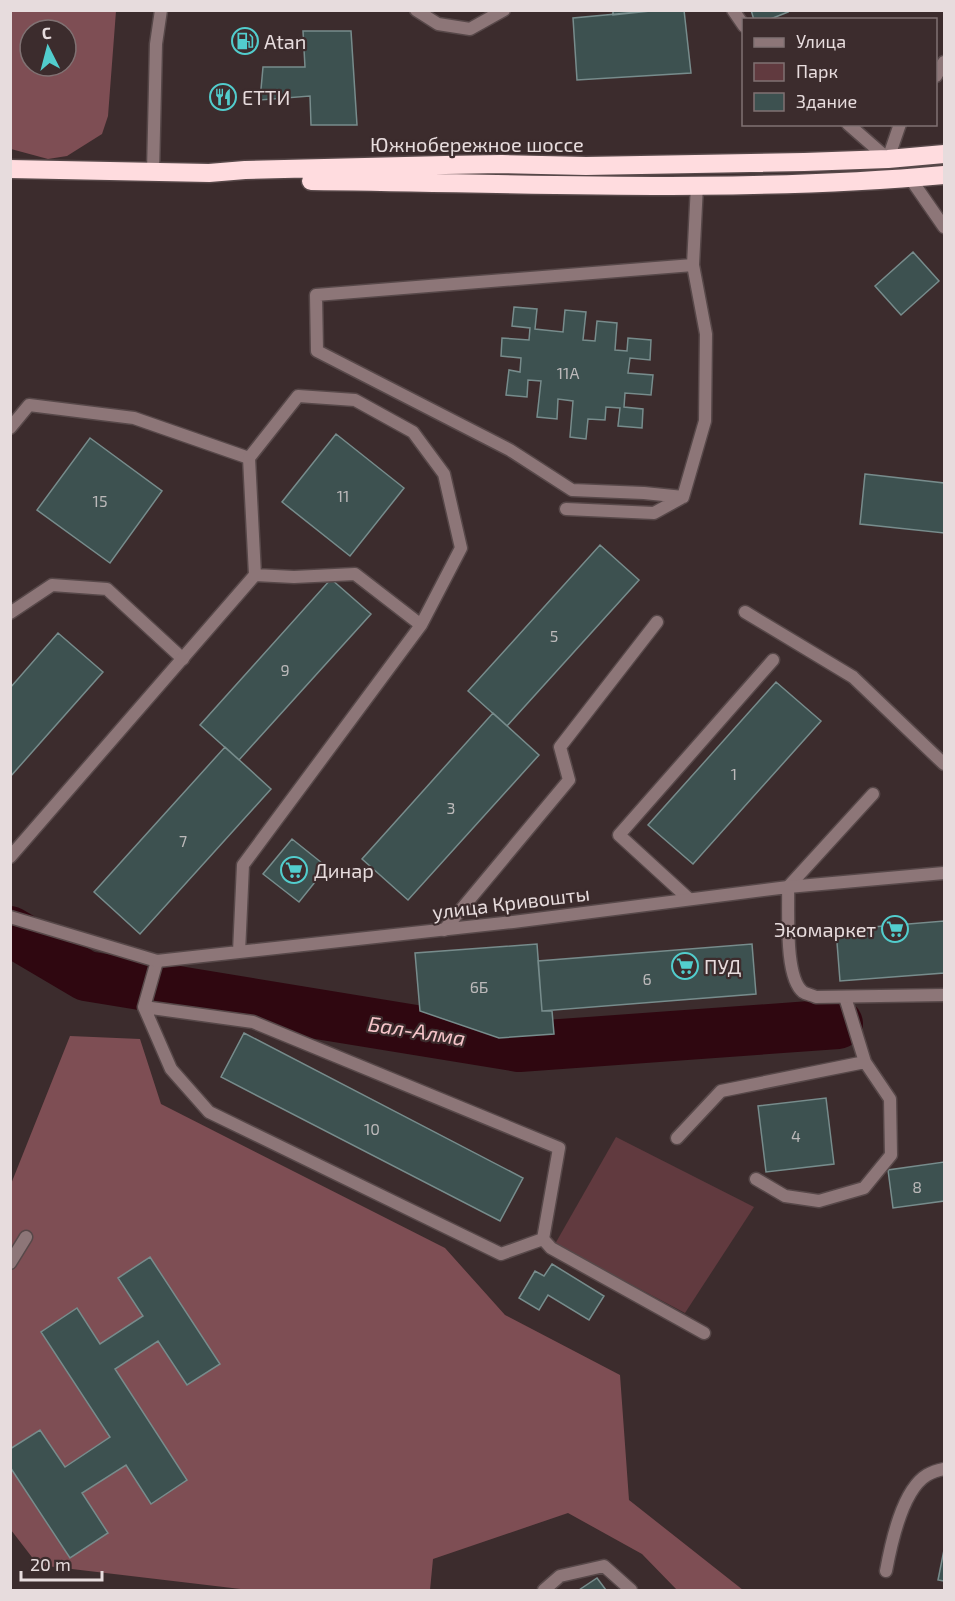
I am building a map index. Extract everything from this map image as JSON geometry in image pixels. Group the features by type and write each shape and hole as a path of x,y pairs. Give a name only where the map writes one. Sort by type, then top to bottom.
{"highway":[{"name":"Южнобережное шоссе","path":"10,176 204,178 245,170 502,164 586,166 888,159 945,154"},
{"name":"Южнобережное шоссе","path":"10,169 153,172 237,180 697,186 945,175"}],"street":[{"path":"153,172 156,44 161,10"},
{"path":"416,10 438,24 470,29 504,10"},
{"path":"733,10 742,23"},
{"path":"850,126 888,159 899,126"},
{"path":"910,178 945,227"},
{"path":"566,509 654,513 683,497 705,421 706,334 693,265 697,186"},
{"path":"683,497 572,490 510,450 317,351 316,295 693,265"},
{"path":"10,857 255,575 249,458 298,396 355,400 413,432 444,474 461,548 421,624 243,865 239,952"},
{"path":"10,428 28,405 134,418 249,458"},
{"path":"255,575 294,577 355,574 421,624"},
{"path":"10,613 52,585 107,589 183,659"},
{"path":"746,612 853,676 945,764"},
{"path":"444,930 569,780 560,747 657,622"},
{"path":"689,899 620,835 773,660"},
{"path":"873,795 788,887 791,964 795,981 803,992 816,997 945,995"},
{"name":"улица Кривошты","path":"10,917 156,962 444,930 788,887 945,873"},
{"path":"156,962 144,1007 171,1069 209,1112 501,1254 543,1239"},
{"path":"756,1179 785,1196 819,1201 864,1188 891,1155 890,1099 865,1062 845,997"},
{"path":"144,1007 253,1022 559,1148 543,1239"},
{"path":"677,1138 721,1091 865,1062"},
{"path":"10,1263 26,1237"},
{"path":"543,1239 551,1248 704,1333"},
{"path":"886,1571 890,1550 912,1490 927,1475 945,1469"},
{"path":"544,1590 560,1576 604,1566 631,1590"}],"green space":[{"path":"616,1137 754,1207 685,1313 555,1244"}],"shaded area":[{"path":"10,11 116,11 108,116 102,134 67,156 48,159 11,149"},
{"path":"70,1036 140,1039 161,1104 445,1248 505,1315 620,1375 629,1500 743,1590 677,1590 642,1554 568,1513 433,1559 430,1590 249,1590 38,1565 11,1530 11,1184"}],"building":[{"path":"613,10 660,10 613,15"},
{"path":"684,10 691,73 577,80 573,18"},
{"path":"751,10 787,10 788,12 773,18 753,18"},
{"path":"303,31 351,31 357,125 311,125 310,96 260,100 263,67 305,67"},
{"path":"913,252 939,281 901,315 875,286"},
{"path":"514,307 537,309 535,329 563,332 565,310 586,312 583,340 595,341 597,321 617,323 615,350 627,351 628,338 651,340 650,360 630,358 628,373 653,375 651,395 625,393 624,407 643,409 642,428 618,426 620,408 606,407 605,420 588,419 586,439 570,437 573,401 558,399 557,419 537,417 541,381 528,380 527,397 506,395 509,370 520,372 521,358 501,356 502,338 529,340 530,328 512,326"},
{"path":"336,434 404,488 350,556 282,502"},
{"path":"90,438 162,491 110,563 37,510"},
{"path":"865,474 944,483 944,533 860,524"},
{"path":"600,545 639,580 507,726 468,691"},
{"path":"331,579 371,614 239,760 200,725"},
{"path":"58,633 103,672 10,777 10,688"},
{"path":"776,682 821,721 693,864 648,825"},
{"path":"493,713 539,755 408,900 362,859"},
{"path":"225,747 271,789 140,934 94,892"},
{"path":"292,839 327,867 299,902 263,874"},
{"path":"944,921 944,973 840,981 836,930"},
{"path":"537,944 542,1011 552,1011 554,1034 499,1038 420,1011 415,953"},
{"path":"752,944 756,994 542,1011 538,961"},
{"path":"244,1033 523,1178 500,1221 221,1077"},
{"path":"826,1098 834,1164 766,1172 758,1106"},
{"path":"944,1162 944,1201 893,1208 888,1170"},
{"path":"150,1257 220,1364 187,1385 158,1341 115,1369 187,1480 151,1504 126,1465 82,1493 108,1533 70,1558 10,1467 10,1449 40,1430 65,1467 110,1437 41,1332 77,1308 100,1344 143,1316 118,1278"},
{"path":"552,1264 604,1296 589,1320 548,1295 539,1310 519,1298 535,1271 544,1276"},
{"path":"944,1550 944,1581 938,1580"},
{"path":"597,1578 606,1590 579,1590"}],"waterway":[{"name":"Бал-Алма","path":"10,931 86,976 519,1047 838,1024"}],"place":[{"name":"Atan","path":"245,41"},
{"name":"ЕТТИ","path":"223,97"},
{"name":"Динар","path":"294,870"},
{"name":"Экомаркет","path":"895,929"},
{"name":"ПУД","path":"685,966"}]}
